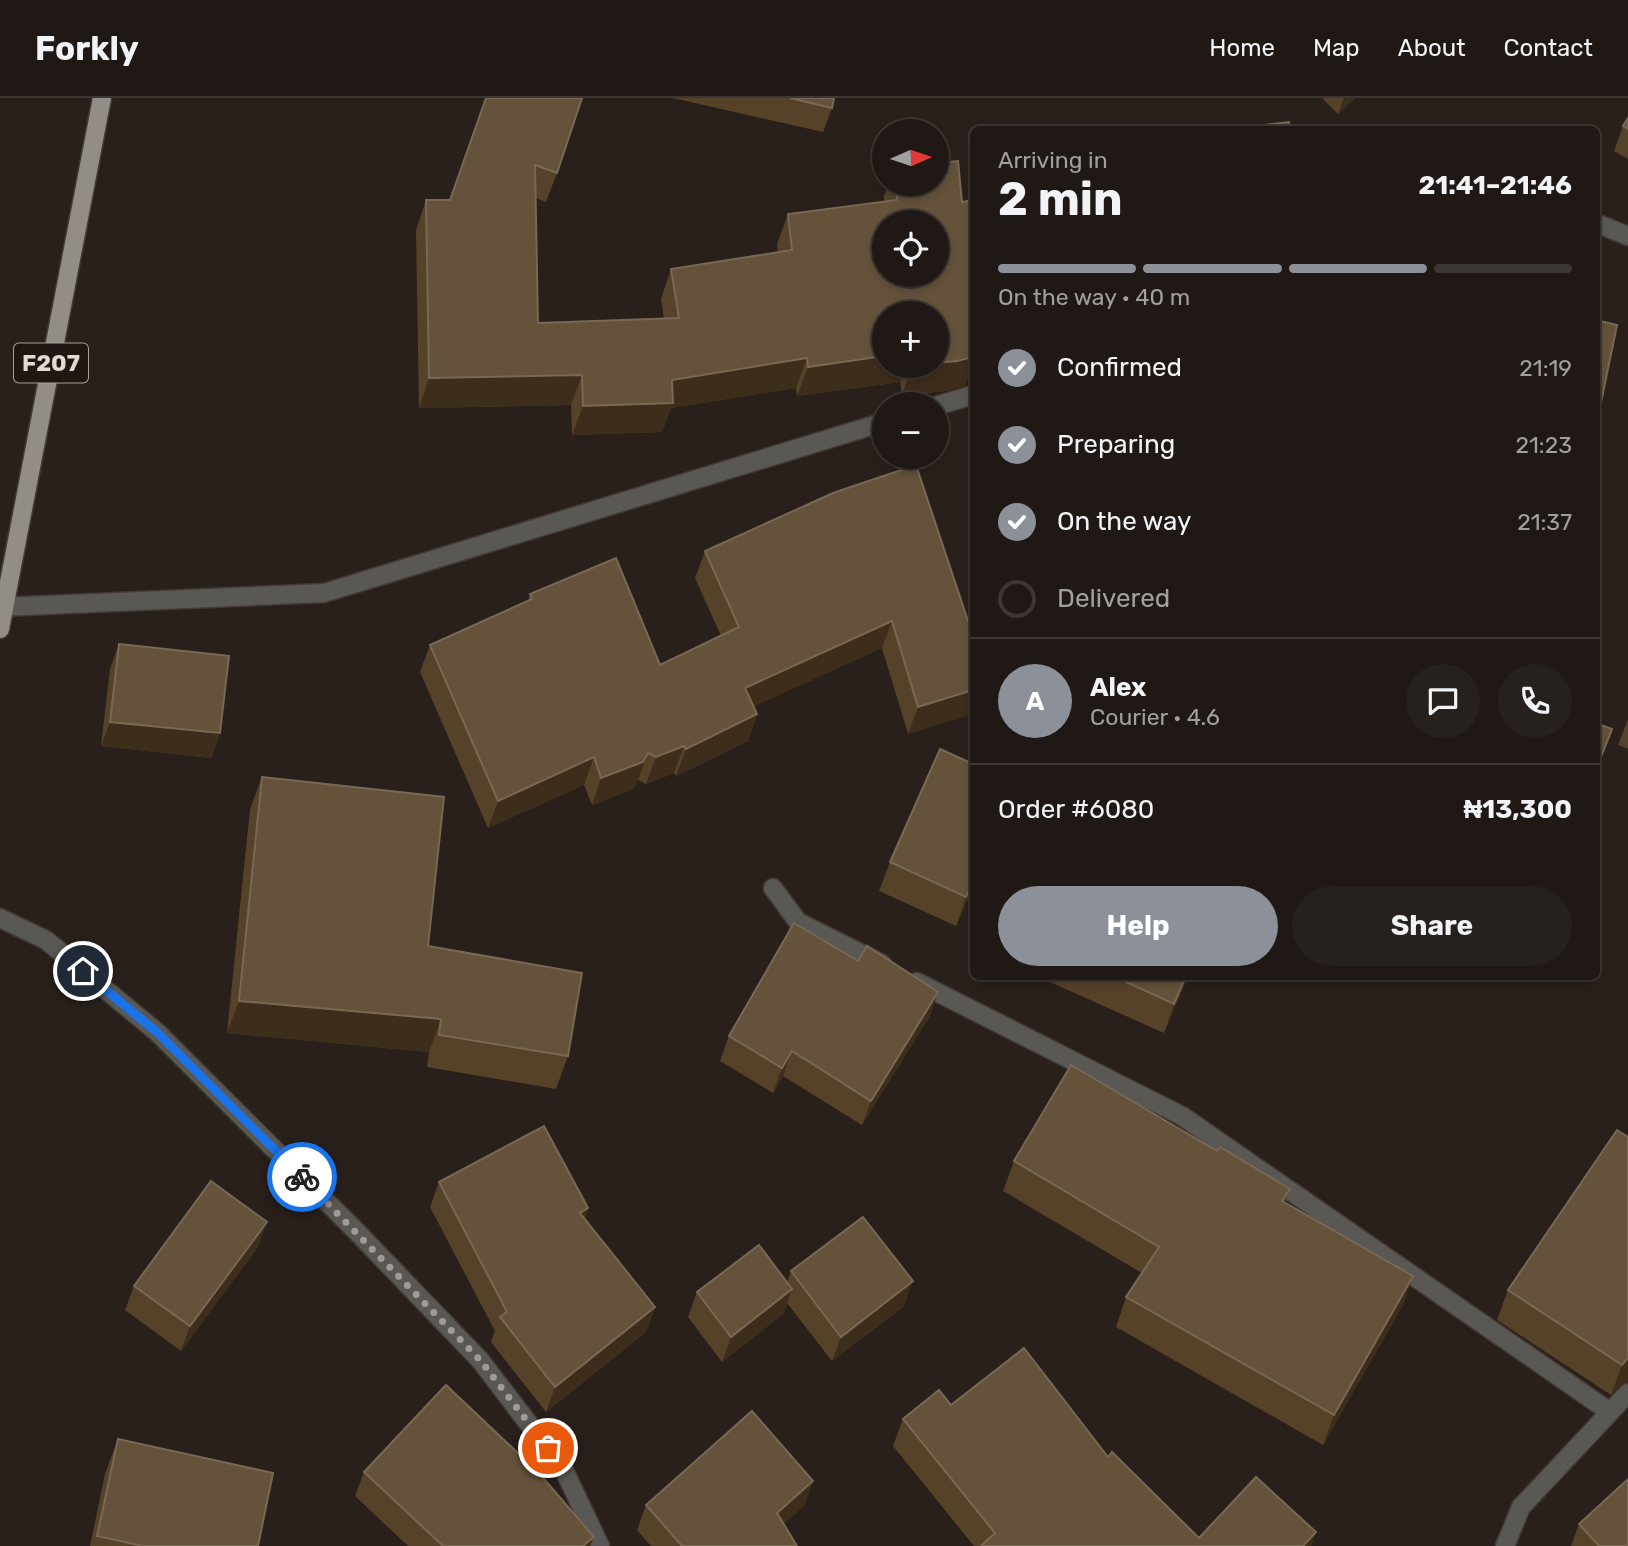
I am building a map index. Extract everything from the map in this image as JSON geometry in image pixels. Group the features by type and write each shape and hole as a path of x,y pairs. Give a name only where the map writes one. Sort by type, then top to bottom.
{"main road":[{"name":"F207","path":"0,629 2,607 102,98"}],"street":[{"path":"1600,225 1628,236"},
{"path":"949,402 970,396"},
{"path":"2,607 324,593 872,426"},
{"path":"773,888 798,922 1182,1116 1611,1412"},
{"path":"0,918 46,940 158,1033 462,1340 565,1470 600,1546"},
{"path":"1505,1546 1521,1507 1628,1394"}],"building":[{"path":"486,98 582,98 557,173 535,165 538,323 679,318 671,269 792,250 788,214 897,200 897,196 949,196 949,162 958,161 962,202 970,201 970,358 949,362 949,301 872,301 872,358 808,367 807,358 672,380 673,403 583,406 582,375 429,378 426,200 450,200"},
{"path":"790,98 834,98 832,108"},
{"path":"1289,122 1290,126 1256,126"},
{"path":"1600,321 1617,325 1600,408"},
{"path":"904,469 917,469 970,627 970,691 918,707 892,621 745,688 757,714 686,749 684,746 656,757 648,753 643,762 601,778 594,757 498,801 430,645 532,599 530,594 616,558 660,665 739,627 705,551 833,493"},
{"path":"119,644 229,656 220,733 110,722"},
{"path":"1600,724 1612,729 1600,760"},
{"path":"940,749 970,763 970,888 966,897 890,862"},
{"path":"262,777 444,797 428,946 582,973 568,1056 439,1035 441,1019 239,1001"},
{"path":"794,923 858,961 867,946 938,992 871,1101 792,1051 782,1068 729,1036"},
{"path":"1122,980 1184,980 1174,1004"},
{"path":"1071,1065 1217,1151 1220,1147 1290,1189 1282,1201 1413,1276 1334,1415 1126,1297 1159,1247 1014,1161"},
{"path":"544,1126 588,1208 580,1213 655,1307 555,1387 500,1317 507,1312 439,1182"},
{"path":"1617,1130 1628,1137 1628,1358 1622,1365 1508,1290"},
{"path":"211,1181 267,1222 190,1326 134,1286"},
{"path":"863,1217 913,1281 841,1337 791,1271"},
{"path":"759,1245 792,1289 731,1337 697,1292"},
{"path":"1024,1348 1108,1457 1112,1452 1199,1538 1256,1477 1316,1532 1303,1546 981,1546 995,1533 903,1419 939,1390 951,1405"},
{"path":"446,1385 538,1472 594,1537 583,1546 443,1546 364,1472"},
{"path":"752,1411 813,1481 777,1513 797,1546 682,1546 646,1505"},
{"path":"118,1439 273,1473 258,1546 143,1546 97,1536"},
{"path":"1628,1479 1628,1546 1599,1546 1579,1524"}],"way so far":[{"path":"302,1177 480,1360 548,1448"}],"route":[{"path":"83,971 158,1033 302,1177"}]}
